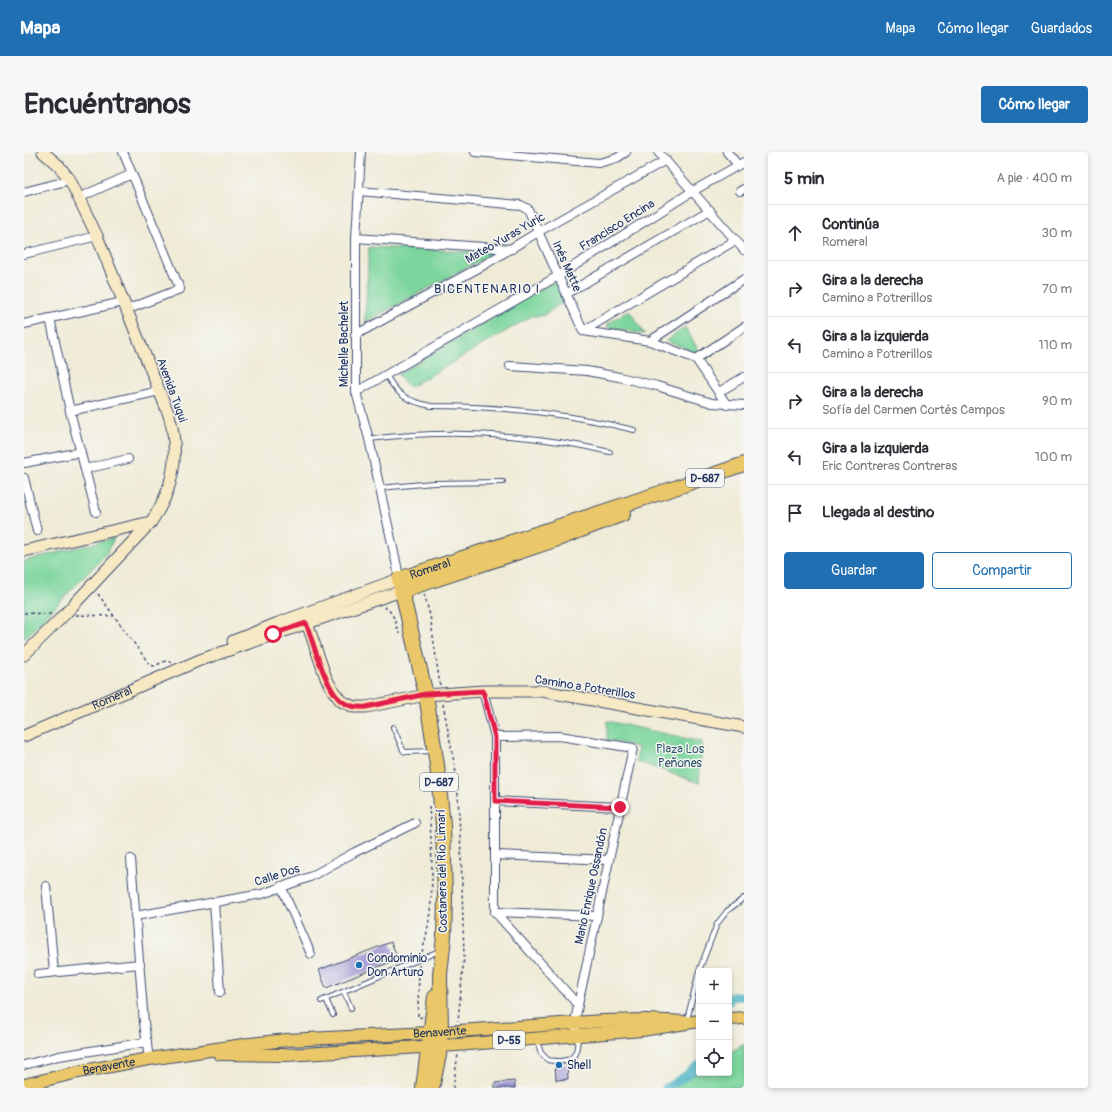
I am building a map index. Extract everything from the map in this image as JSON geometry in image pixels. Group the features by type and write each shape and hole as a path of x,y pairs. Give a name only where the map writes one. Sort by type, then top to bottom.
{"highway":[{"name":"Romeral","path":"400,585 603,522 666,491 744,464"},
{"name":"Costanera del Río Limarí","path":"400,585 426,694 440,795 445,862 443,949 432,1088"},
{"name":"Costanera del Río Limarí","path":"423,1088 435,1039 431,1017 440,975"}],"main road":[{"path":"732,1019 744,1018"},
{"name":"Benavente","path":"24,1085 78,1072 149,1059 195,1053 279,1055 575,1023 628,1020 686,1022"},
{"name":"Benavente","path":"435,1039 536,1038 642,1030 696,1021"}],"street":[{"path":"24,324 50,318 124,306 180,289 123,152"},
{"name":"Michelle Bachelet","path":"361,152 356,238 356,392 369,439 400,585"},
{"path":"475,152 600,163 617,158 626,152"},
{"path":"658,152 744,250"},
{"path":"727,152 741,164"},
{"name":"Avenida Tuqui","path":"24,655 92,586 151,522 158,512 168,491 172,480 175,457 172,424 97,236 70,180 46,153"},
{"name":"Mateo Yuras Yuric","path":"355,335 512,249 538,232 666,160"},
{"name":"Francisco Encina","path":"356,392 558,276 693,191 741,164"},
{"path":"78,198 132,174"},
{"path":"24,192 70,180"},
{"name":"Inés Matte","path":"358,191 521,206 528,210 583,331"},
{"path":"566,294 710,210"},
{"path":"24,254 97,236"},
{"path":"356,238 512,249"},
{"path":"583,331 736,240"},
{"path":"650,341 744,279"},
{"path":"50,318 70,411 96,512"},
{"path":"696,359 744,328"},
{"path":"583,331 650,341 696,359 727,405"},
{"path":"510,366 587,371 657,386 712,403 744,405"},
{"path":"719,392 744,376"},
{"path":"70,411 160,391"},
{"path":"24,463 81,452"},
{"path":"85,469 128,459"},
{"path":"25,484 37,532"},
{"path":"24,551 151,522"},
{"name":"Romeral","path":"24,736 200,660 306,623 400,585"},
{"name":"Romeral","path":"200,660 241,638 400,585"},
{"name":"Camino a Potrerillos","path":"306,623 326,678 337,697 345,704 354,707 366,707 426,694 483,691 542,691 744,727"},
{"path":"483,691 495,737 495,912 578,1005"},
{"name":"Mario Enrique Ossandón","path":"495,737 560,736 633,748 575,1023"},
{"path":"495,801 620,807"},
{"name":"Calle Dos","path":"135,916 262,894 310,877 355,852 415,823"},
{"path":"495,855 609,860"},
{"path":"131,859 144,1023 149,1059"},
{"path":"46,886 54,972"},
{"path":"281,886 311,954"},
{"path":"214,902 220,992"},
{"path":"495,912 597,916"},
{"path":"38,974 140,964"},
{"path":"575,1023 579,1035"},
{"name":"Benavente","path":"24,1065 59,1056 147,1042"}],"lane":[{"path":"386,374 392,386 398,393 408,400 431,406 532,410 589,419 634,430"},
{"path":"369,439 438,433 500,434 555,441 610,452"},
{"path":"380,488 433,483 503,482"},
{"path":"393,726 405,752 435,751"},
{"path":"700,968 717,924 727,911 744,898"},
{"path":"321,1001 443,949"},
{"path":"686,1022 696,983"},
{"path":"344,992 351,1008"},
{"path":"326,999 333,1015"},
{"path":"536,1038 541,1053 545,1058 551,1060 567,1060 572,1058 575,1053 579,1035"}],"path":[{"path":"92,586 150,665 154,666 168,660 178,669"},
{"path":"377,606 389,610 393,614 400,637"},
{"path":"428,799 431,850 431,904 428,932 419,959 418,1017 431,1017"}],"green space":[{"path":"369,247 494,253 365,322"},
{"path":"555,281 565,301 542,316 532,316 410,387 398,374"},
{"path":"629,310 645,334 608,327 607,324"},
{"path":"685,327 699,351 697,353 666,341"},
{"path":"114,538 107,553 24,639 24,561"},
{"name":"Plaza Los Peñones","path":"607,721 702,742 699,783 636,761 638,747 607,740"},
{"path":"744,1044 744,1088 673,1088 696,1074 696,1076 732,1076 732,1051"}],"building":[{"name":"Condominio Don Arturo","path":"391,942 398,959 326,988 319,970"},
{"path":"555,1064 567,1064 568,1079 556,1080"},
{"path":"514,1081 515,1088 495,1088 495,1083"}],"waterway":[{"path":"732,997 744,996"},
{"path":"666,1088 696,1067"}],"place":[{"name":"Condominio Don Arturo","path":"359,965"},
{"name":"Shell","path":"559,1065"}],"district":[{"name":"BICENTENARIO I","path":"487,288"}],"route":[{"path":"273,634 306,623 326,678 337,697 341,701 354,707 372,706 402,698 426,694 483,691 495,737 495,801 620,807"}]}
